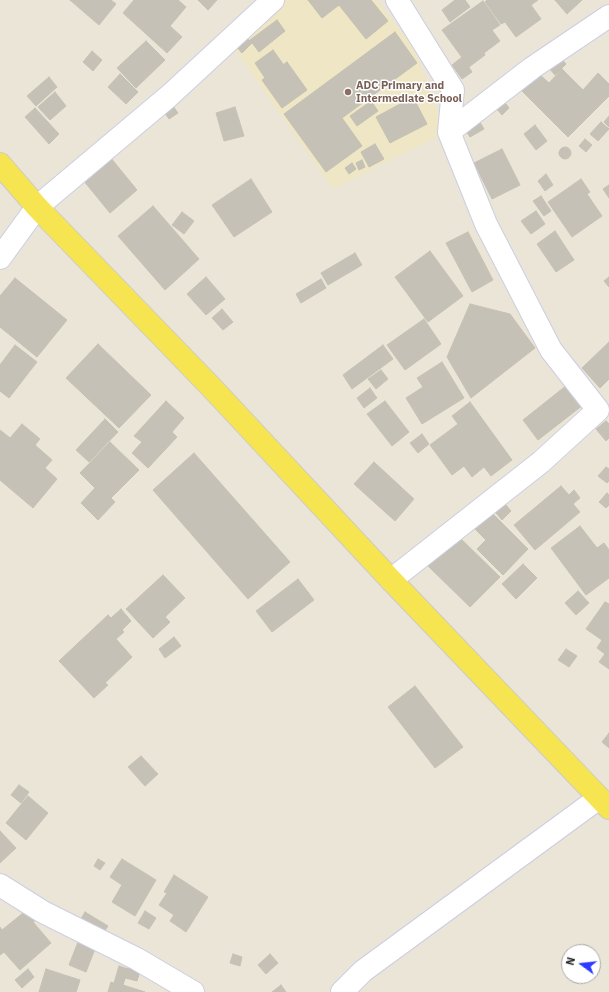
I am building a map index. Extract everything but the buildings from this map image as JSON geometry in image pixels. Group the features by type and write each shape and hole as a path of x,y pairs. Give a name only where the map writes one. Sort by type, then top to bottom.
{"main road":[{"path":"0,164 37,207 213,389 390,580 604,803"}],"street":[{"path":"0,258 37,207 169,96 273,0"},
{"path":"390,580 541,462 604,406 551,350 486,224 449,132 453,90 397,0"},
{"path":"449,132 532,68 609,16"},
{"path":"342,992 363,971 604,803"},
{"path":"0,885 43,912 137,959 193,992"}],"shaded area":[{"name":"ADC Primary and Intermediate School","path":"287,0 377,0 415,50 445,133 333,189 231,44"}],"place":[{"name":"ADC Primary and Intermediate School","path":"348,92"}]}
